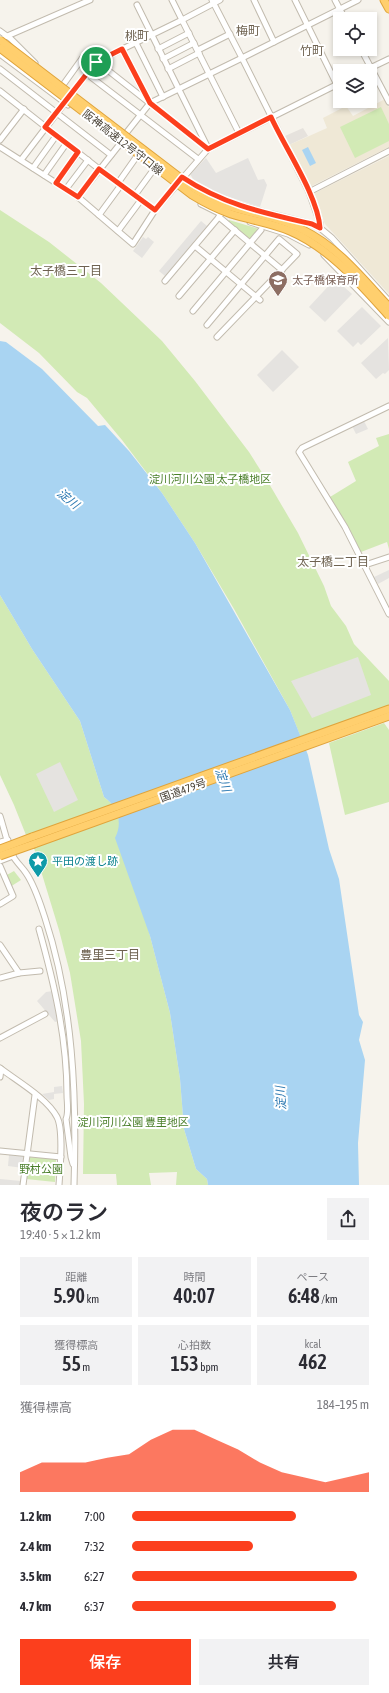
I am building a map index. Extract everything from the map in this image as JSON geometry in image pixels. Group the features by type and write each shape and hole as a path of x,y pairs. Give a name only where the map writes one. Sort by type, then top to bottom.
{"highway":[{"path":"384,0 389,10"},
{"name":"阪神高速12号守口線","path":"2,38 195,189 224,204 294,226 324,242 342,257 389,307"},
{"name":"阪神高速12号守口線","path":"0,53 192,195 222,211 283,228 316,245 337,262 389,316"},
{"name":"国道479号","path":"0,849 389,709"},
{"name":"国道479号","path":"1,858 389,716"}],"street":[{"path":"2,38 90,0"},
{"path":"172,0 240,133"},
{"path":"21,160 96,62 182,20 213,2 220,0"},
{"path":"254,0 274,42"},
{"path":"295,0 333,74"},
{"path":"335,0 342,12"},
{"path":"78,197 150,103 358,0"},
{"path":"213,2 309,192 320,223 320,228"},
{"path":"137,5 208,149"},
{"path":"0,31 2,38 182,177 201,190 232,203 312,224 320,228 332,238 389,301"},
{"path":"158,49 189,33"},
{"path":"168,69 230,34"},
{"path":"136,42 163,97"},
{"path":"163,59 194,43"},
{"path":"122,49 150,103"},
{"path":"0,53 175,186 219,215 282,270"},
{"path":"63,85 86,53 208,149"},
{"path":"377,64 389,59"},
{"path":"0,69 111,155"},
{"path":"88,74 198,159"},
{"path":"377,79 389,102"},
{"path":"0,147 78,197 133,244 155,210 182,177 208,149 333,86"},
{"path":"1,94 24,109 66,144 155,210"},
{"path":"0,140 24,109"},
{"path":"33,168 56,136"},
{"path":"44,175 66,144"},
{"path":"309,192 389,151"},
{"path":"56,183 78,152"},
{"path":"99,215 137,156"},
{"path":"66,189 88,160"},
{"path":"135,196 154,169"},
{"path":"118,232 141,200"},
{"path":"165,281 219,215"},
{"path":"219,215 288,234 313,246 325,256 389,322"},
{"path":"179,296 235,230"},
{"path":"193,311 261,230"},
{"path":"207,325 279,239 297,254 258,298 217,337"},
{"path":"195,246 258,298"},
{"path":"389,406 302,448 299,452 331,503 365,565 389,614"},
{"path":"365,565 389,556"},
{"path":"0,816 13,856 26,873 37,894 57,965 69,1025 73,1061 76,1121 74,1185"},
{"path":"0,842 8,840"},
{"path":"1,858 13,856"},
{"path":"0,866 13,896 0,904"},
{"path":"39,929 59,1010 67,1077 66,1119 71,1157 74,1167"},
{"path":"0,945 19,973"},
{"path":"0,978 19,973 40,971"},
{"path":"0,1038 45,1014"},
{"path":"0,1069 0,1077"},
{"path":"0,1069 48,1106 58,1119 60,1128 61,1157 59,1185"},
{"path":"23,1185 34,1095"},
{"path":"58,1119 66,1119"},
{"path":"0,1151 61,1157"}],"shaded area":[{"path":"385,99 389,107 389,147 310,187 289,145 327,128 323,118 342,108 347,108 353,116 368,108 377,108 377,103"},
{"path":"303,128 308,136 289,145 285,136"},
{"path":"389,156 389,294 325,224 313,194"},
{"path":"206,158 216,173 248,158 258,180 264,179 267,185 260,207 220,194 193,179 190,174"},
{"path":"201,221 207,226 165,276 159,271"},
{"path":"143,237 146,239 148,237 154,242 142,258 133,251"},
{"path":"335,279 352,294 325,322 309,307"},
{"path":"362,307 381,326 361,345 358,342 353,347 337,331"},
{"path":"388,338 389,370 376,379 361,363"},
{"path":"282,350 299,367 273,392 257,375"},
{"path":"364,421 368,429 356,434 352,426"},
{"path":"389,570 389,578 378,584 374,577"},
{"path":"358,657 371,695 312,718 291,681"},
{"path":"60,762 78,800 54,812 36,774"},
{"path":"53,991 59,1021 55,1022 37,1001 46,992"},
{"path":"62,1086 63,1093 54,1094 54,1099 49,1100 42,1094 54,1092 54,1087"},
{"path":"9,1155 24,1156 23,1168 8,1166"},
{"path":"0,1179 21,1181 21,1185 0,1185"}],"green space":[{"path":"381,107 389,124 389,141 355,158 340,127"},
{"name":"淀川河川公園 太子橋地区","path":"0,210 49,242 101,283 162,341 195,381 249,452 268,482 298,533 324,586 331,606 346,626 354,644 389,681 389,712 303,743 290,710 234,609 195,543 162,493 122,440 87,398 77,392 39,353 0,323"},
{"path":"229,220 259,229 251,239 247,239 228,222"},
{"path":"389,434 389,549 387,542 361,552 330,497 356,481 348,462 379,446 376,438"},
{"name":"淀川河川公園 豊里地区","path":"0,595 32,649 80,721 104,797 111,803 121,824 170,1013 180,1079 184,1129 196,1169 207,1179 208,1185 176,1185 177,1172 149,1173 151,1185 117,1185 116,1174 83,1174 84,1104 81,1041 70,973 59,930 34,848 26,835 0,775"},
{"path":"384,723 389,730 389,802 345,815 329,743"},
{"path":"14,871 21,880 10,887 5,876"},
{"name":"野村公園","path":"29,1157 56,1160 55,1182 26,1179"}],"water":[{"path":"308,147 316,163 310,166 302,150"},
{"name":"淀川","path":"0,341 6,342 42,369 98,426 105,425 129,451 162,493 195,543 290,710 308,755 329,849 339,879 359,1015 363,1022 359,1040 365,1060 358,1143 359,1185 208,1185 207,1179 196,1169 184,1129 180,1079 170,1013 150,936 115,838 119,827 116,810 104,797 80,721 32,649 0,595"}],"place":[{"name":"太子橋保育所","path":"278,297"},
{"name":"平田の渡し跡","path":"38,878"}],"district":[{"name":"梅町","path":"248,31"},
{"name":"桃町","path":"137,36"},
{"name":"竹町","path":"312,51"},
{"name":"太子橋三丁目","path":"66,271"},
{"name":"太子橋二丁目","path":"333,562"},
{"name":"豊里三丁目","path":"110,955"}],"route":[{"path":"122,49 150,103 208,149 271,117 309,192 320,223 320,228 312,224 276,216 222,200 201,190 182,177 155,210 99,169 78,197 56,183 78,152 45,127 96,62 122,49"}]}
